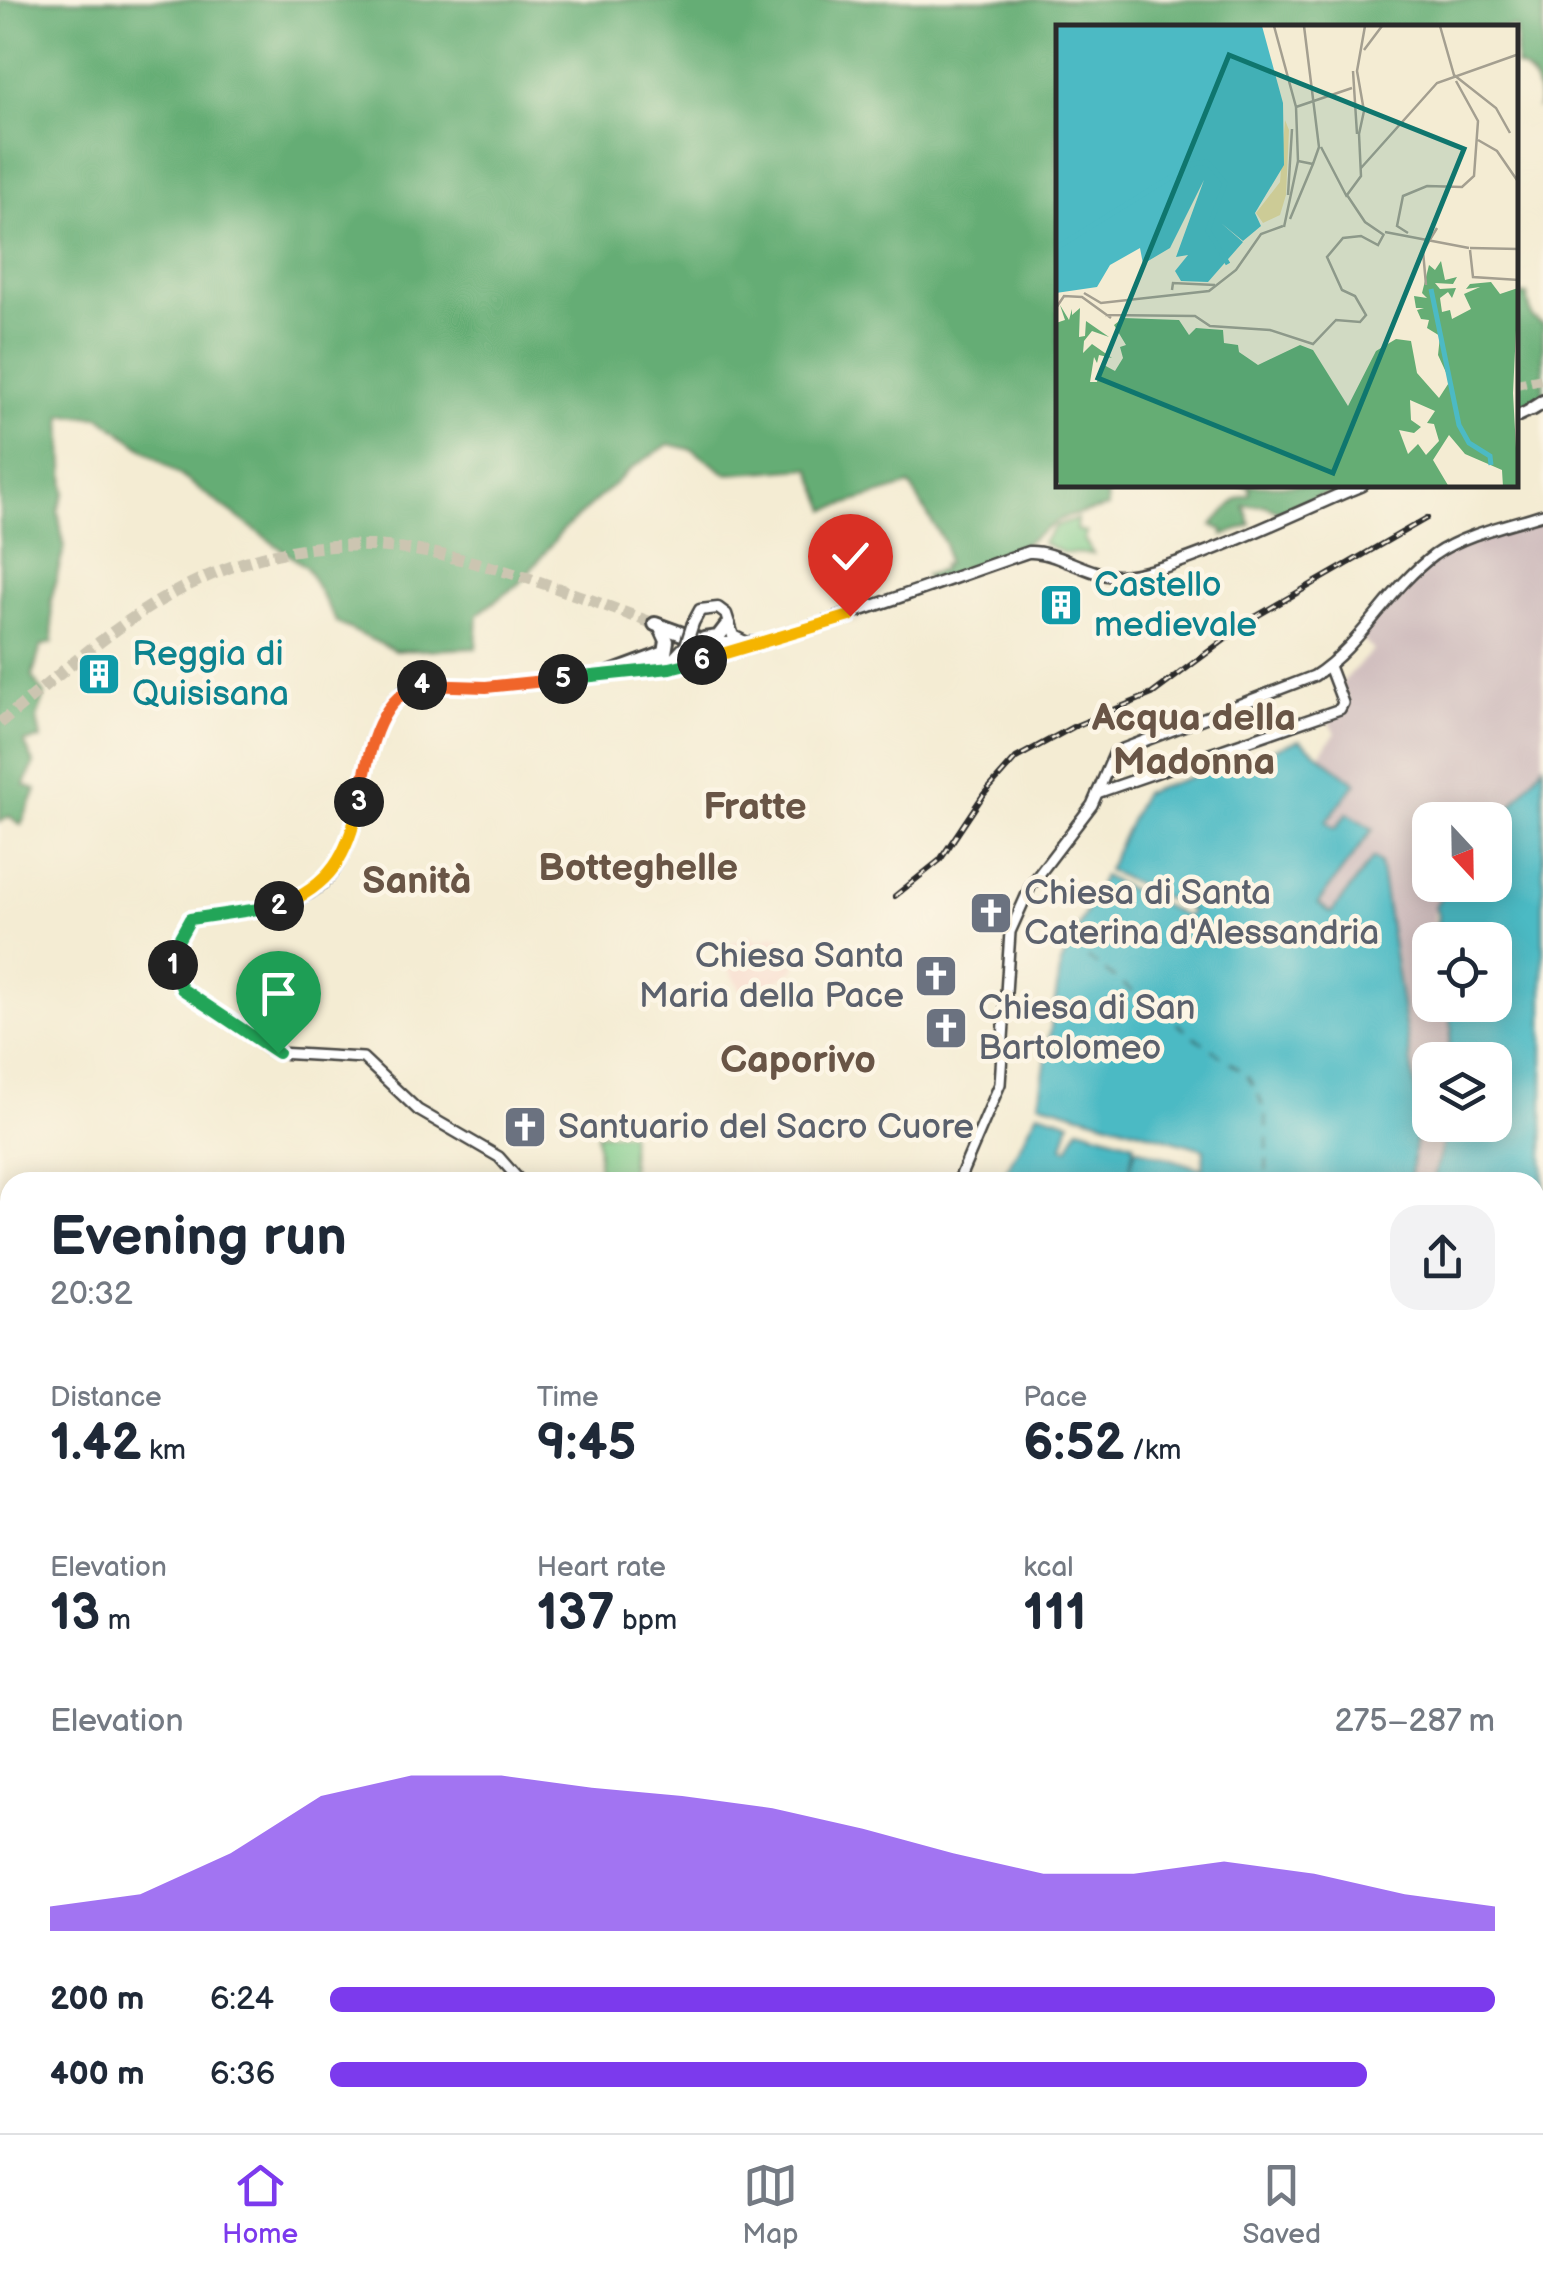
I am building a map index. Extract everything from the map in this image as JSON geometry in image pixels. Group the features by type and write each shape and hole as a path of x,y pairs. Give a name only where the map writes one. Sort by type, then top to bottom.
{"highway":[{"path":"690,635 714,639 728,624"},
{"path":"610,673 665,653 667,641 657,625 728,646 754,644"},
{"path":"0,1470 0,1489"}],"main road":[{"path":"610,673 682,666 848,618 1028,552 1044,553 1095,573 1138,575 1355,488"},
{"path":"610,673 662,664 690,635 700,610 712,606 722,610 737,640 754,644"}],"street":[{"path":"962,1172 1000,1084 1010,932 1031,885 1096,793 1119,748 1327,671 1438,552 1543,514"},
{"path":"1096,793 1340,709 1337,689 1327,671"},
{"path":"512,1172 499,1157 418,1110 363,1058 278,1053 263,1045 182,989 173,970 174,948 190,919 276,907 304,897 333,874 354,829 371,746 388,710 406,689 426,684 505,686 610,673"}],"shaded area":[{"path":"1543,517 1543,765 1512,806 1512,802 1412,802 1412,902 1437,902 1434,922 1412,922 1412,1022 1451,1022 1452,1027 1450,1042 1412,1042 1412,1070 1380,863 1372,859 1331,913 1318,903 1373,830 1335,829 1325,822 1355,783 1319,755 1335,734 1328,718 1348,710 1347,695 1338,687 1373,650 1359,636 1433,558"},
{"path":"751,934 757,942 775,934 778,938 782,936 796,968 747,1002 719,950"},
{"path":"1415,1142 1443,1142 1435,1172 1411,1172"}],"green space":[{"path":"0,0 1543,0 1543,102 1538,107 1534,82 1518,67 1518,25 1056,25 1056,488 1107,488 1108,507 1063,518 1013,551 929,583 925,575 943,570 942,565 947,564 945,544 910,485 827,510 810,468 727,474 693,450 669,444 632,468 562,531 522,581 478,614 476,648 395,651 337,623 306,567 100,417 62,415 65,492 58,510 64,548 51,600 53,642 41,646 32,677 45,695 37,718 41,739 24,742 34,763 25,785 36,790 21,825 9,816 0,822"},
{"path":"1518,295 1527,295 1532,317 1543,324 1543,397 1518,410"},
{"path":"1250,488 1341,488 1280,512 1264,505 1244,506 1251,525 1223,536 1223,530 1212,525 1237,499 1250,494"},
{"path":"1077,519 1076,530 1086,532 1084,539 1093,554 1064,553 1042,543 1055,527"},
{"path":"630,1133 631,1172 599,1172 597,1134"}],"water":[{"path":"1300,740 1356,783 1326,822 1335,829 1347,813 1373,829 1318,903 1331,913 1373,858 1380,863 1412,1070 1412,1142 1415,1142 1411,1172 1005,1172 1038,1112 1070,1121 1063,1147 1068,1149 1079,1127 1134,1143 1130,1169 1136,1148 1203,1169 1204,1149 1039,1102 1061,964 1103,876 1187,917 1191,910 1107,870 1143,793"},
{"path":"1543,765 1543,1172 1435,1172 1443,1142 1512,1142 1512,1042 1450,1042 1451,1022 1512,1022 1512,922 1437,922 1435,905 1512,902 1512,806"}],"ferry route":[{"path":"1070,945 1244,1073 1264,1111 1266,1172"}],"tunnel":[{"path":"1518,384 1543,379"},
{"path":"0,723 151,606 217,572 280,553 342,546 403,549 464,560 525,577 655,624"}],"railway":[{"path":"895,896 940,860 984,794 1016,758 1073,727 1152,694 1255,617 1427,518"}],"place":[{"name":"Castello medievale","path":"1061,605"},
{"name":"Reggia di Quisisana","path":"99,674"},
{"name":"Chiesa di Santa Caterina d'Alessandria","path":"991,913"},
{"name":"Chiesa Santa Maria della Pace","path":"936,976"},
{"name":"Chiesa di San Bartolomeo","path":"946,1028"},
{"name":"Santuario del Sacro Cuore","path":"525,1127"}],"district":[{"name":"Acqua della Madonna","path":"1194,740"},
{"name":"Fratte","path":"755,807"},
{"name":"Botteghelle","path":"638,868"},
{"name":"Sanità","path":"417,881"},
{"name":"Caporivo","path":"798,1060"}],"route":[{"path":"278,1053 182,989 173,970 174,948 190,919 276,907 304,897 333,874 354,829 371,746 388,710 406,689 426,684 505,686 670,668 850,616"}]}
